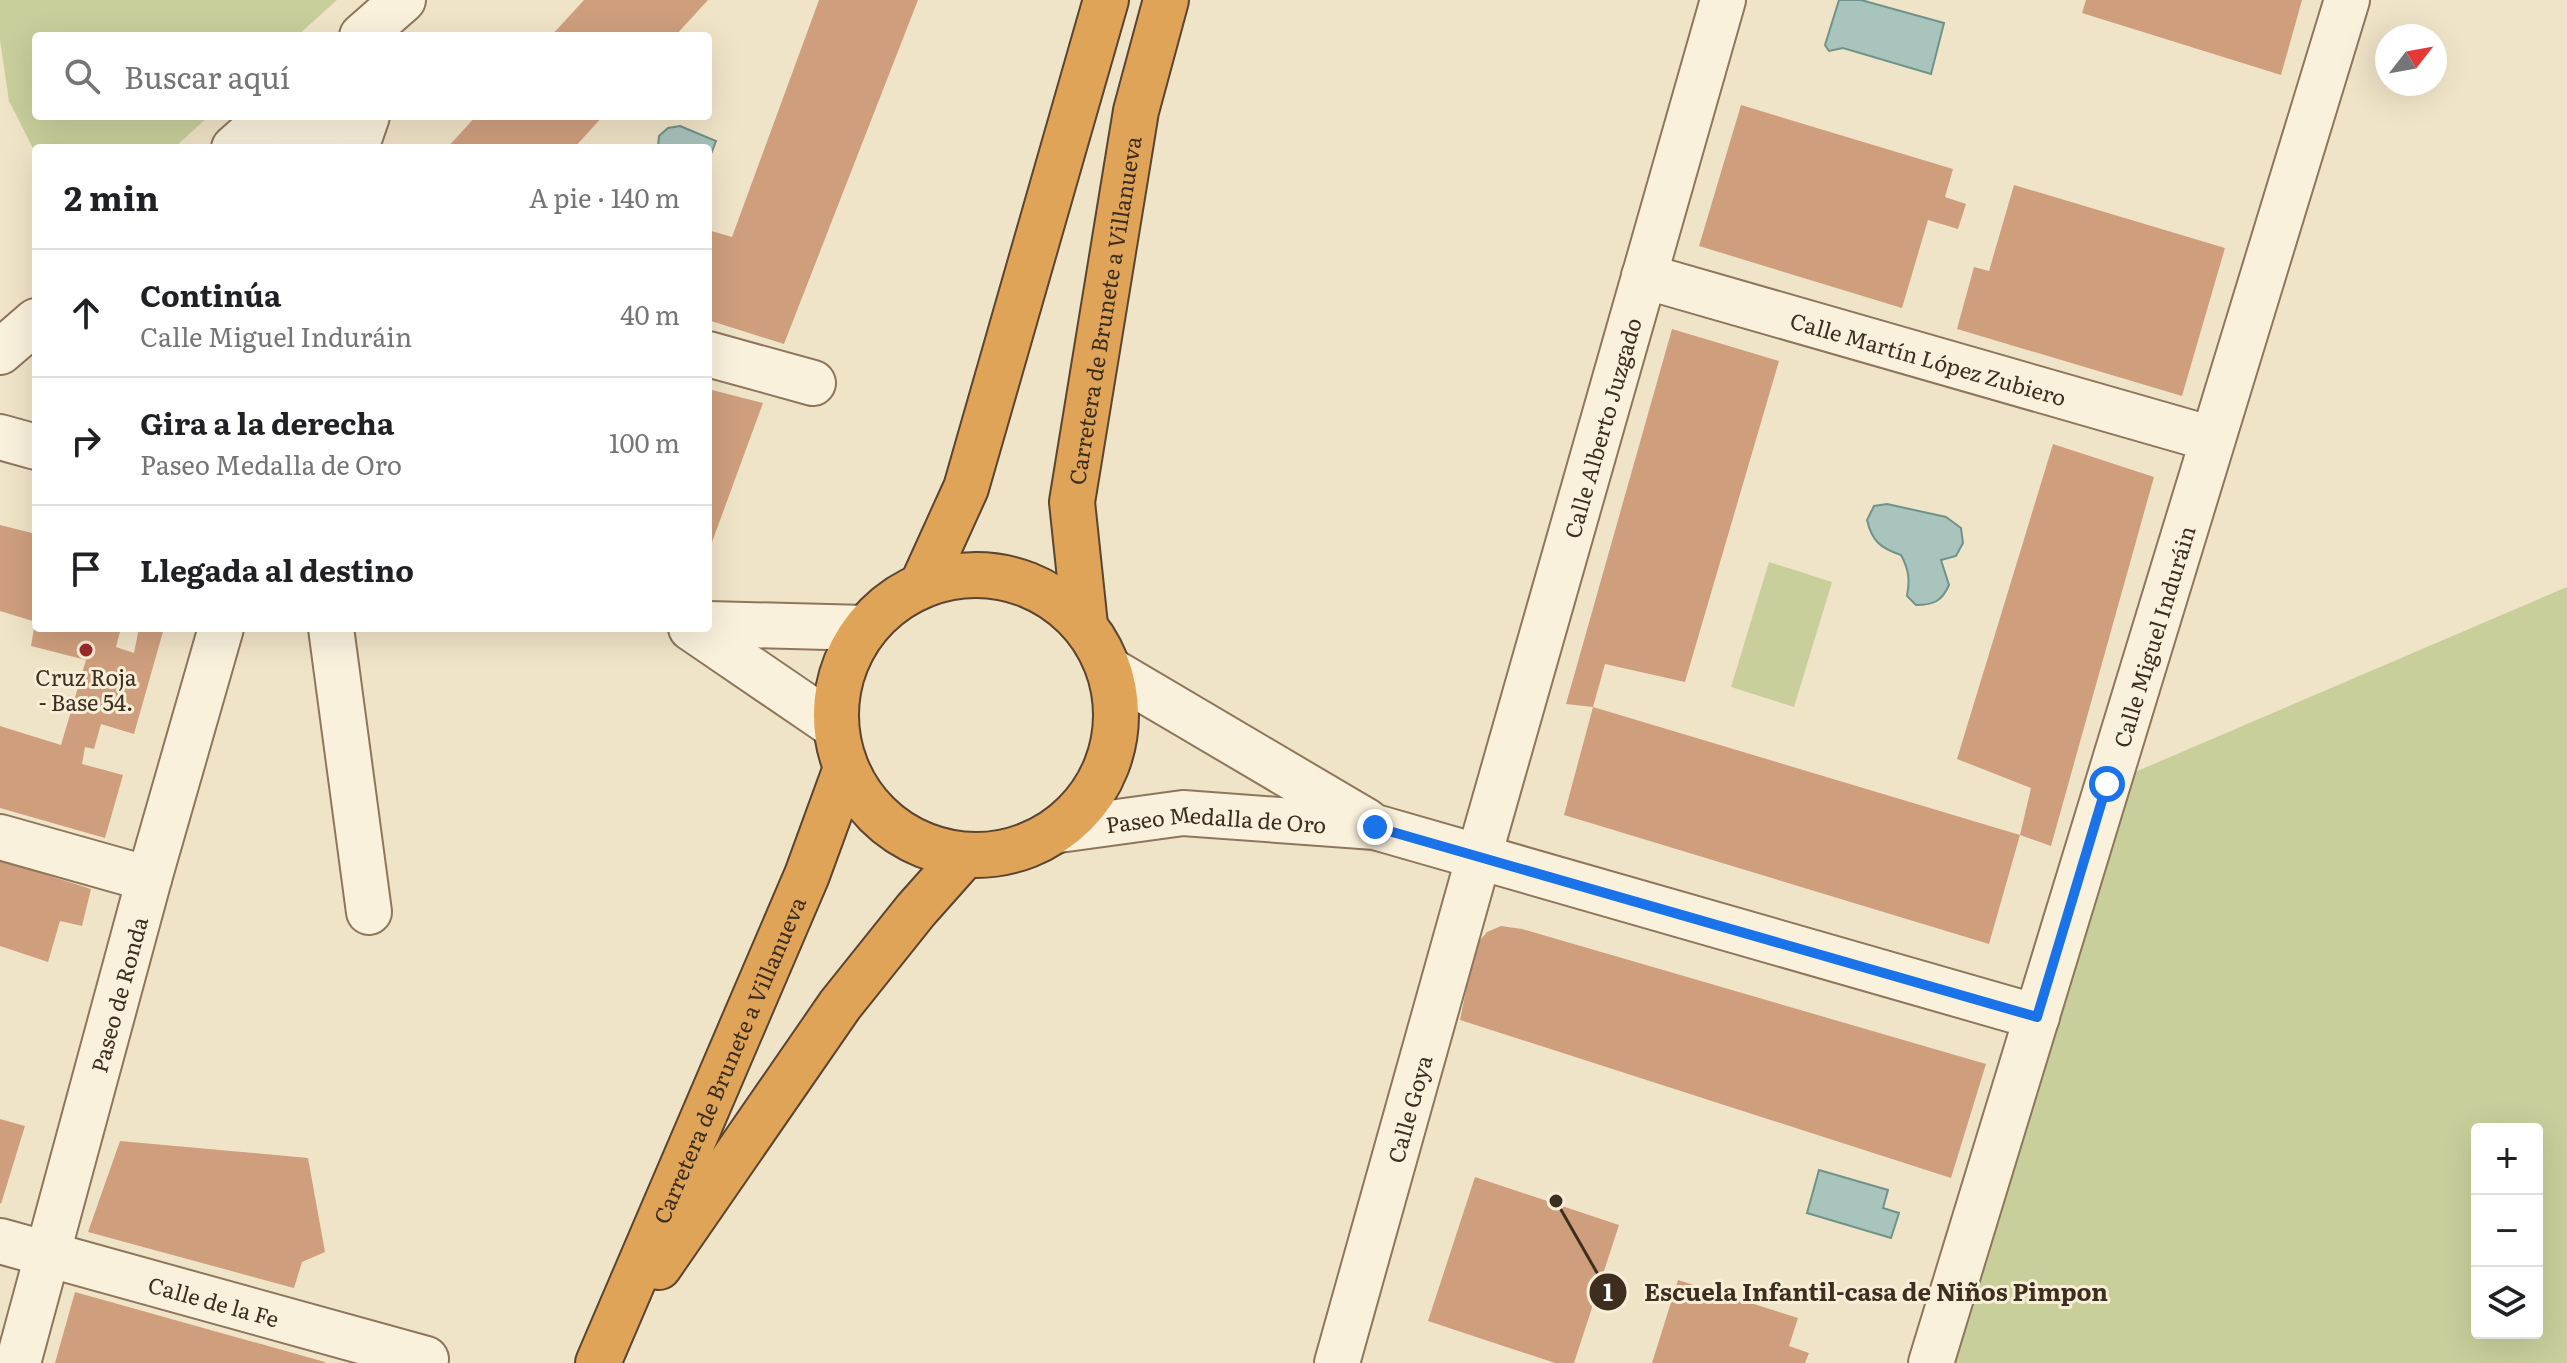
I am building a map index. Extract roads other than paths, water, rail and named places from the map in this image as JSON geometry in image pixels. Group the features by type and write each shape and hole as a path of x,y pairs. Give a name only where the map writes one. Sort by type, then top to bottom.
{"highway":[{"path":"922,585 966,488 1106,0"},
{"name":"Carretera de Brunete a Villanueva","path":"1085,625 1072,502 1136,111 1166,0"},
{"path":"965,574 1010,578 1051,596 1085,625 1110,670 1117,729 1099,786 1059,830 1029,847 997,855 964,856 915,842 873,812 841,747 838,692 848,659 866,628 881,611 922,585 965,574"},
{"name":"Carretera de Brunete a Villanueva","path":"601,1356 807,875 841,747"},
{"name":"Carretera de Brunete a Villanueva","path":"601,1356 840,1005 964,856"}],"street":[{"path":"367,32 403,0"},
{"path":"394,32 403,0"},
{"name":"Calle Alberto Juzgado","path":"1479,856 1723,0"},
{"name":"Calle Miguel Induráin","path":"1931,1363 2347,0"},
{"path":"357,144 366,120"},
{"path":"255,129 297,121 318,129 336,144"},
{"name":"Calle Martín López Zubiero","path":"1644,276 2212,439"},
{"path":"0,352 32,324"},
{"path":"712,355 813,383"},
{"path":"0,437 32,446"},
{"path":"712,624 866,628"},
{"name":"Paseo de Ronda","path":"18,1363 149,879 220,632"},
{"path":"332,632 369,912"},
{"path":"696,632 841,747"},
{"name":"Paseo Medalla de Oro","path":"1110,670 1375,827"},
{"name":"Paseo Medalla de Oro","path":"1059,830 1183,813 1375,827 2037,1017"},
{"path":"0,837 149,879"},
{"name":"Calle Goya","path":"1337,1363 1479,856"},
{"name":"Calle de la Fe","path":"0,1241 426,1359"}],"water":[{"path":"1839,0 1861,0 1944,23 1931,74 1843,48 1829,51 1825,45"},
{"path":"680,126 716,141 712,152 712,144 658,144 659,136 668,128"},
{"path":"1887,504 1946,517 1961,528 1963,543 1956,556 1941,560 1949,585 1937,601 1916,605 1907,596 1908,575 1901,555 1882,546 1871,533 1867,520 1874,506"},
{"path":"1819,1170 1888,1190 1883,1208 1899,1213 1891,1238 1807,1213"}],"place":[{"name":"Cruz Roja - Base 54.","path":"86,650"},
{"name":"Escuela Infantil-casa de Niños Pimpon","path":"1556,1201"}]}
